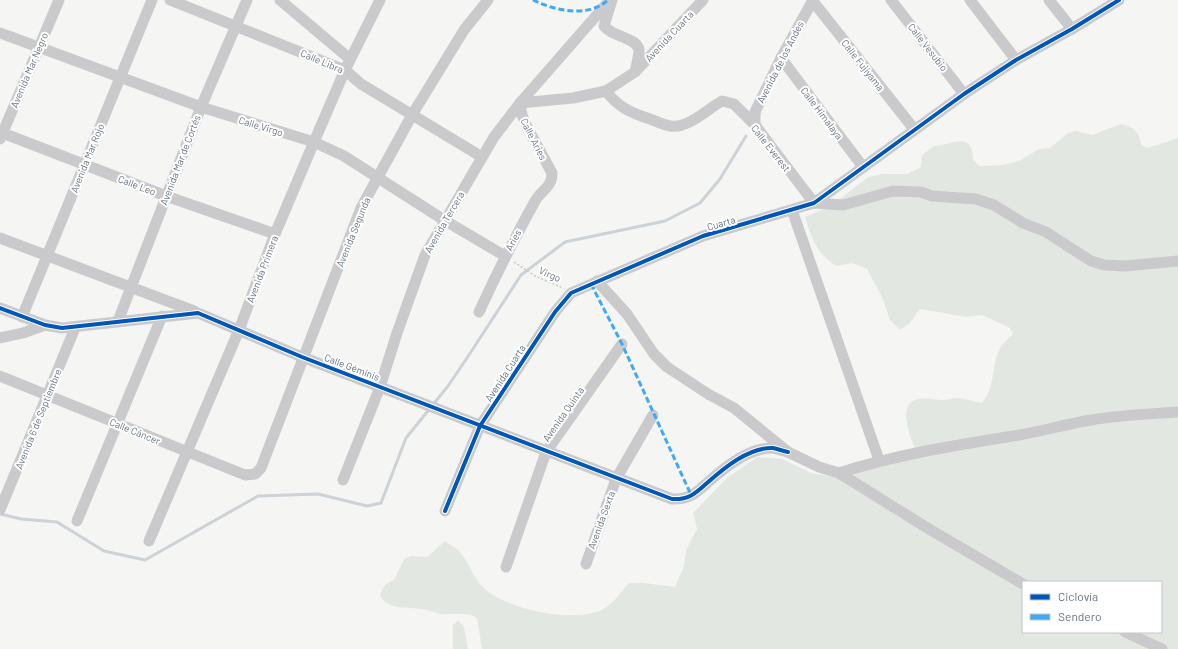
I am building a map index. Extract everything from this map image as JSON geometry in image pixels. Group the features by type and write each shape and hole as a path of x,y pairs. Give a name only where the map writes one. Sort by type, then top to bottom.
{"street":[{"name":"Avenida Mar Negro","path":"1,135 59,0"},
{"name":"Avenida Mar Rojo","path":"22,317 152,0"},
{"name":"Calle Libra","path":"170,0 345,70 361,84 482,157"},
{"name":"Avenida Mar de Cortés","path":"118,322 201,107 247,0"},
{"path":"280,0 350,59"},
{"name":"Avenida Primera","path":"150,541 314,142 350,59 380,0"},
{"name":"Avenida Segunda","path":"264,460 302,357 361,208 412,115 464,30 488,0"},
{"path":"611,0 604,26 608,32 628,39 636,45 638,50 635,72"},
{"name":"Avenida Tercera","path":"343,480 380,387 397,333 425,255 444,220 494,137 520,103 611,0"},
{"name":"Avenida Cuarta","path":"606,91 635,72 704,0"},
{"name":"Avenida de los Andes","path":"755,126 755,112 781,58 813,0"},
{"name":"Calle Fujiyama","path":"813,0 914,129"},
{"name":"Calle Vesubio","path":"891,0 964,94"},
{"path":"970,0 1016,60"},
{"path":"1049,0 1072,29"},
{"path":"814,203 964,94 1016,60 1072,29 1119,0"},
{"name":"Calle Virgo","path":"0,33 201,107 314,142 344,156 444,220 505,256"},
{"name":"Calle Himalaya","path":"781,58 863,167"},
{"path":"520,103 573,98 606,91"},
{"name":"Calle Everest","path":"606,91 614,102 638,116 672,128 684,125 722,101 734,104 755,126 814,203"},
{"name":"Calle Aries","path":"520,103 522,114 527,126 552,173"},
{"name":"Calle Leo","path":"1,135 166,196 275,234"},
{"name":"Aries","path":"479,312 505,256 538,195 552,182 552,173"},
{"path":"814,203 843,205 893,192 920,192 932,196 976,198 994,205 1023,223 1046,232 1091,261 1104,265 1125,266 1178,262"},
{"name":"Cuarta","path":"613,274 703,236 814,203"},
{"path":"792,210 879,460"},
{"path":"0,238 198,313"},
{"name":"Avenida Cuarta","path":"445,511 480,426 555,312 571,293 613,274"},
{"path":"597,281 627,314 654,354 667,367 697,387 734,408 788,452 819,467 839,472 929,529 1022,583"},
{"name":"Calle Géminis","path":"0,308 45,325 62,328 75,328 162,316 198,313 302,357 616,479 672,499 682,500 692,496 728,467 744,456 760,449 772,448 788,452"},
{"path":"77,521 162,316"},
{"path":"0,338 23,333 45,325"},
{"name":"Avenida 6 de Septiembre","path":"1,507 75,328"},
{"name":"Avenida Quinta","path":"506,568 546,452 622,344"},
{"name":"Calle Cáncer","path":"0,376 245,475 255,474 259,471 264,460"},
{"path":"839,472 879,460 917,452 1046,430 1089,420 1123,415 1178,412"},
{"name":"Avenida Sexta","path":"586,564 616,479 653,415"},
{"path":"1127,633 1162,649"}],"shaded area":[{"path":"1121,124 1129,126 1135,130 1141,145 1148,148 1178,138 1178,649 482,649 477,618 464,614 441,614 423,609 394,606 384,601 380,597 384,586 394,580 404,559 411,556 427,557 445,541 462,554 474,576 486,590 511,604 546,613 564,615 581,615 596,612 611,604 629,583 644,583 675,587 684,566 686,550 697,529 693,513 728,477 758,457 782,459 811,473 835,477 850,483 855,471 918,457 906,420 909,404 922,398 943,400 958,398 982,403 989,390 999,350 1003,343 1013,334 1010,328 982,315 966,317 920,309 910,323 900,330 890,320 882,297 867,269 852,263 837,266 824,256 816,245 805,217 831,206 868,177 883,174 907,174 921,167 922,155 934,146 960,141 965,142 972,150 973,160 979,166 1003,165 1019,161 1039,149 1050,148 1068,133 1076,131 1092,135"},
{"path":"458,620 464,627 468,649 453,649 453,625"}],"waterway":[{"path":"0,514 21,519 57,522 104,551 145,560 258,496 318,494 367,506 381,503 406,438 448,386 521,275 565,242 665,221 700,203 720,179 746,136"}],"marked path":[{"path":"533,0 562,10 572,11 591,9 600,6 608,0"},
{"path":"591,284 622,344 692,497"}],"cycle path":[{"path":"445,511 480,426 555,312 571,293 703,236 814,203 964,94 1016,60 1072,29 1119,0"},
{"path":"0,308 45,325 62,328 198,313 302,357 672,499 692,495 729,465 755,451 773,448 788,452"}]}
